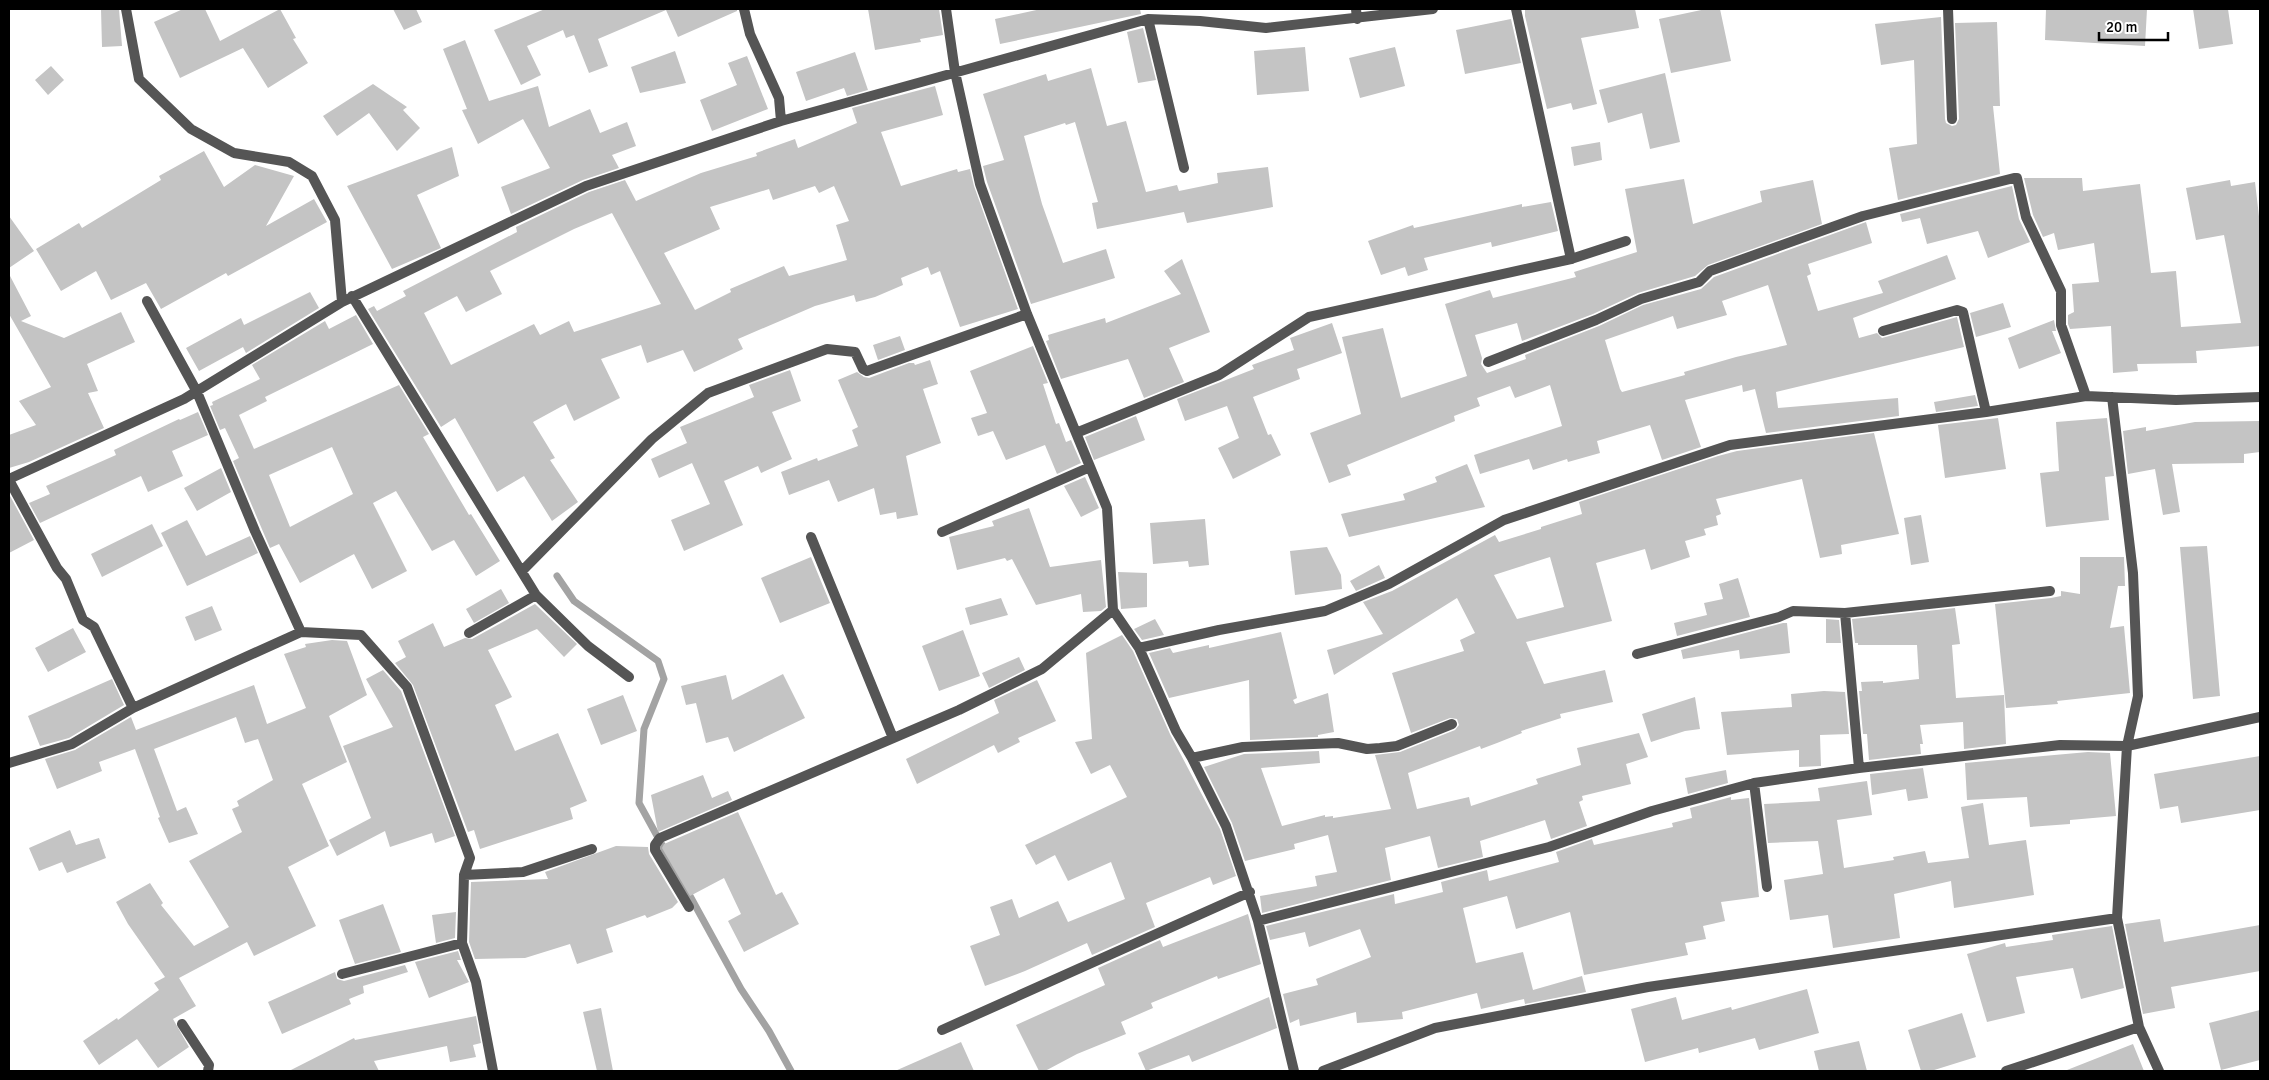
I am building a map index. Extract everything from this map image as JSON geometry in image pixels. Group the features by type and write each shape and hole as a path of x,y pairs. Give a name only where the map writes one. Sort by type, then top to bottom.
{"street":[{"path":"126,9 139,79 191,129 234,153 290,162 312,176 334,220 342,302"},
{"path":"744,9 750,34 779,98 781,121"},
{"path":"946,9 956,72 980,184 1027,314 1107,508 1113,610 1139,648 1176,731 1192,758 1226,826 1250,892 1294,1071"},
{"path":"133,708 94,627 83,620 66,579 57,568 9,479 197,392 352,296 586,186 781,121 1148,19 1200,21 1266,28 1356,14 1433,9"},
{"path":"1516,9 1571,259"},
{"path":"1948,9 1952,120"},
{"path":"1148,19 1184,168"},
{"path":"1488,362 1596,320 1641,299 1699,282 1710,271 1854,219 2017,178 2026,217 2059,283 2061,290 2061,325 2086,396"},
{"path":"1076,433 1219,375 1309,317 1571,259 1626,241"},
{"path":"352,296 536,595 588,646 629,677"},
{"path":"148,301 197,392 301,632"},
{"path":"1883,331 1957,310 1963,312 1986,412"},
{"path":"522,571 652,439 708,393 827,349 855,352 863,369 867,371 1027,314"},
{"path":"1139,648 1219,630 1325,611 1389,584 1504,520 1730,446 1986,412 2086,396 2176,400 2260,397"},
{"path":"2112,397 2133,592 2138,696 2127,746 2117,918 2139,1027 2159,1071"},
{"path":"942,532 1090,467"},
{"path":"811,537 893,738"},
{"path":"1637,654 1779,617 1793,611 1845,613 2050,591"},
{"path":"469,633 536,595"},
{"path":"689,907 655,850 655,845 660,838 959,710 1042,669 1113,610"},
{"path":"1845,613 1859,768"},
{"path":"9,763 72,744 133,708 301,632 361,635 407,687 470,858 464,875 462,943 476,982 493,1071"},
{"path":"1258,921 1549,847 1652,811 1754,783 1859,768 2060,745 2127,746 2260,717"},
{"path":"1192,758 1243,747 1338,743 1367,749 1397,746 1452,724"},
{"path":"1754,783 1767,887"},
{"path":"464,875 523,872 592,849"},
{"path":"942,1030 1250,892"},
{"path":"1323,1071 1435,1028 1648,987 2117,918"},
{"path":"342,974 462,943"},
{"path":"182,1024 209,1065 208,1071"},
{"path":"2006,1071 2139,1027"}],"building":[{"path":"101,9 119,9 122,46 102,47"},
{"path":"183,9 205,9 220,41 280,9 296,38 293,39 308,63 268,88 243,48 180,78 154,22"},
{"path":"393,9 416,9 422,22 404,30"},
{"path":"545,9 737,9 737,11 678,37 666,10 598,39 608,66 589,73 574,35 566,38 563,30 527,46 541,75 521,85 494,30"},
{"path":"868,9 939,9 943,35 920,39 921,42 875,50"},
{"path":"1041,9 1140,9 1141,14 1000,44 995,19"},
{"path":"1525,9 1635,9 1639,28 1581,38 1597,104 1573,110 1571,103 1547,109 1525,16"},
{"path":"1706,9 1720,9 1731,61 1671,73 1659,19"},
{"path":"2046,9 2147,9 2145,46 2045,40"},
{"path":"2193,9 2228,9 2233,44 2199,49"},
{"path":"1941,17 1945,119 1946,123 1952,126 1956,125 1959,119 1955,23 1997,22 2000,106 1993,106 2000,174 1898,200 1889,148 1917,144 1914,60 1881,65 1875,24"},
{"path":"1511,19 1521,63 1465,74 1456,30"},
{"path":"1143,28 1156,80 1138,83 1127,32"},
{"path":"465,40 489,101 538,86 549,127 590,109 600,133 627,122 636,146 612,155 619,168 583,180 511,214 501,187 550,168 523,119 478,144 462,110 467,109 443,49"},
{"path":"1305,47 1309,91 1257,95 1254,51"},
{"path":"1395,47 1405,86 1360,98 1349,58"},
{"path":"675,51 686,83 640,93 631,67"},
{"path":"855,52 868,90 847,96 844,88 806,101 796,72"},
{"path":"747,56 768,109 712,131 700,100 737,85 728,63"},
{"path":"51,66 64,80 48,95 35,80"},
{"path":"1091,68 1107,126 1126,121 1146,192 1177,185 1179,191 1218,183 1217,173 1268,167 1273,207 1187,223 1184,212 1097,229 1092,203 1098,202 1075,122 1066,125 1065,123 1024,136 1042,204 1063,263 1106,249 1115,278 1031,304 983,166 1004,160 983,94 1046,74 1048,81"},
{"path":"1665,73 1680,142 1650,149 1642,113 1608,123 1599,90"},
{"path":"373,84 407,107 403,110 420,128 397,151 369,113 337,136 323,116"},
{"path":"935,86 943,115 881,132 901,186 957,169 958,172 970,169 974,186 1018,309 960,327 940,271 931,275 928,267 901,278 903,285 875,297 856,302 854,295 815,306 738,339 743,349 694,372 683,350 647,363 641,345 601,359 620,398 574,421 566,404 533,422 555,458 550,460 578,502 552,521 524,476 497,492 455,418 441,427 368,309 374,306 377,311 406,296 403,291 517,232 516,227 589,192 625,180 636,201 701,173 757,156 756,153 795,139 798,148 857,123 852,108","holes":["815,186 819,193 834,186 849,221 836,225 847,260 789,276 784,266 730,289 731,292 695,310 664,253 720,229 710,207 769,189 773,200","612,213 661,304 574,332 569,321 540,335 534,324 451,365 424,313 457,296 466,312 502,294 490,271 574,229"]},
{"path":"1600,142 1602,160 1574,166 1571,147"},
{"path":"452,147 459,176 417,195 441,248 392,269 347,186"},
{"path":"204,151 224,187 255,165 294,176 266,226 314,199 327,222 228,276 226,273 161,309 146,283 111,300 96,271 61,291 36,249 79,223 82,228 161,180 159,176"},
{"path":"2024,178 2082,178 2083,191 2140,184 2151,273 2176,271 2181,327 2241,323 2224,235 2196,240 2186,188 2230,180 2231,186 2255,182 2260,225 2260,346 2196,351 2197,363 2137,364 2138,371 2113,373 2111,326 2070,329 2068,324 2068,315 2074,312 2072,284 2099,282 2094,243 2058,250 2054,233 2043,237 2033,215"},
{"path":"1684,179 1693,224 1762,202 1760,191 1813,180 1822,224 1708,265 1695,276 1638,293 1593,314 1522,341 1517,323 1475,335 1482,358 1481,364 1487,373 1526,359 1525,355 1599,326 1643,305 1701,289 1714,277 1866,222 1872,243 1808,264 1811,274 1807,276 1818,311 1883,293 1878,281 1947,255 1956,279 1853,318 1859,338 1877,333 1882,338 1957,317 1964,347 1776,392 1778,408 1898,398 1899,416 1766,433 1755,389 1743,392 1742,385 1685,400 1701,447 1662,460 1650,425 1597,441 1600,453 1568,462 1567,459 1533,470 1529,459 1480,474 1474,455 1562,426 1550,385 1515,398 1510,386 1477,398 1480,406 1454,416 1455,421 1347,465 1351,475 1329,483 1310,433 1361,414 1342,337 1383,328 1401,398 1467,376 1445,304 1490,290 1493,298 1576,277 1574,272 1637,252 1625,189","holes":["1768,285 1787,345 1736,357 1684,372 1685,375 1622,392 1605,340 1673,316 1677,329 1727,315 1722,301"]},
{"path":"2012,186 2019,219 2030,242 1988,258 1978,231 1927,244 1920,218 1902,222 1900,214"},
{"path":"1551,202 1558,231 1492,247 1491,242 1424,258 1428,270 1408,276 1405,267 1381,275 1368,241 1413,225 1414,228 1522,204 1522,207"},
{"path":"9,216 34,251 9,268"},
{"path":"1182,259 1210,332 1169,348 1184,382 1144,398 1128,359 1061,379 1046,341 1049,340 1048,335 1105,318 1106,323 1181,294 1164,271"},
{"path":"9,274 31,316 21,321 64,338 121,312 135,342 87,364 98,391 88,393 104,428 29,462 9,468 9,435 36,425 19,401 51,387 9,314"},
{"path":"310,292 319,308 246,353 243,347 199,371 186,348 241,318 244,325"},
{"path":"2003,303 2011,327 1976,337 1970,313"},
{"path":"356,315 373,344 265,397 267,401 239,415 254,449 399,385 429,434 423,437 469,515 471,514 500,561 476,576 454,540 432,551 396,491 373,503 407,571 372,589 354,554 300,583 279,544 270,548 233,461 239,458 225,428 220,430 210,406 213,405 212,402 260,379 252,365 325,321 329,329","holes":["332,447 353,494 290,527 269,475"]},
{"path":"2054,320 2056,331 2052,331 2061,353 2019,369 2008,338"},
{"path":"1332,323 1342,353 1297,369 1300,379 1253,397 1268,435 1271,434 1281,455 1233,479 1218,448 1239,438 1227,406 1185,421 1177,399 1254,369 1252,365 1294,350 1290,338"},
{"path":"900,336 905,350 878,360 873,345"},
{"path":"1033,346 1048,383 1043,384 1056,424 1059,423 1066,442 1071,440 1081,463 1057,474 1045,445 1006,460 993,431 978,436 971,418 987,413 970,371"},
{"path":"930,360 938,384 923,389 941,443 906,456 918,515 897,519 896,512 880,515 874,488 838,502 829,480 789,495 781,472 817,458 818,461 858,446 852,430 858,427 838,380 857,372 869,378 909,363 914,363 915,365"},
{"path":"790,370 801,401 772,412 792,459 761,473 758,466 724,481 743,525 684,551 671,520 710,504 692,463 659,478 651,459 687,443 680,427 754,397 749,385"},
{"path":"1975,395 1978,406 1936,412 1934,402"},
{"path":"198,412 208,435 172,451 183,476 148,492 141,476 40,523 29,503 50,494 46,486 116,455 114,450"},
{"path":"1136,416 1145,440 1094,460 1085,437"},
{"path":"1998,418 2006,469 1945,478 1938,425"},
{"path":"2107,418 2114,476 2105,477 2109,520 2046,527 2040,473 2059,471 2056,422"},
{"path":"2260,421 2260,452 2244,454 2244,463 2172,464 2180,512 2163,515 2155,469 2128,474 2123,431 2146,427 2146,431 2195,422"},
{"path":"1874,433 1899,534 1841,545 1842,554 1820,558 1802,479 1716,499 1721,514 1716,516 1718,525 1704,529 1706,535 1685,541 1690,557 1651,570 1645,549 1596,563 1612,621 1526,642 1544,684 1605,670 1613,702 1560,714 1561,718 1521,731 1522,733 1497,743 1481,749 1480,746 1408,773 1417,809 1469,797 1471,806 1538,784 1536,779 1581,765 1577,748 1639,733 1648,757 1626,764 1631,784 1582,796 1583,800 1579,802 1587,826 1551,839 1545,820 1480,841 1483,857 1438,868 1430,836 1385,848 1391,880 1262,913 1260,896 1317,886 1315,876 1337,872 1328,835 1294,844 1295,849 1245,861 1232,823 1204,767 1244,754 1319,751 1320,763 1261,768 1282,826 1325,815 1325,817 1333,816 1333,818 1391,809 1375,755 1400,752 1455,730 1459,725 1457,719 1450,718 1411,733 1392,673 1464,651 1460,640 1475,633 1457,598 1334,675 1327,650 1383,634 1363,602 1392,591 1495,535 1499,542 1541,529 1541,527 1582,514 1579,502 1737,451","holes":["1550,557 1564,607 1517,619 1494,575"]},
{"path":"1467,464 1485,507 1349,537 1341,514 1405,500 1403,494 1437,482 1435,477"},
{"path":"221,468 231,492 197,511 184,488"},
{"path":"1085,477 1099,508 1081,517 1064,486"},
{"path":"9,494 34,540 9,553"},
{"path":"1029,508 1050,567 1101,560 1106,607 1101,611 1083,612 1081,594 1036,605 1012,559 1007,561 1005,558 957,570 949,537 994,526 992,521"},
{"path":"1921,515 1929,562 1911,565 1904,518"},
{"path":"1205,519 1209,565 1189,567 1188,561 1153,564 1150,523"},
{"path":"187,520 206,556 250,536 258,553 187,586 161,533"},
{"path":"152,524 163,546 102,577 91,554"},
{"path":"2207,546 2220,696 2193,699 2180,547"},
{"path":"1327,547 1341,575 1342,589 1295,595 1290,551"},
{"path":"811,557 830,603 780,623 761,578"},
{"path":"2080,557 2124,557 2125,586 2118,586 2110,628 2124,626 2130,693 2057,701 2058,704 2006,708 1995,604 2051,598 2061,596 2061,591 2080,594"},
{"path":"1379,565 1385,578 1356,591 1350,581"},
{"path":"1118,572 1147,573 1147,607 1121,609"},
{"path":"1738,578 1750,617 1677,636 1674,623 1707,615 1704,603 1723,599 1719,584"},
{"path":"501,589 509,603 474,623 466,609"},
{"path":"1001,598 1008,615 970,625 965,608"},
{"path":"535,604 577,644 564,657 537,629 488,650 512,697 495,705 515,751 558,733 587,801 570,808 573,819 480,849 474,830 468,832 413,685 395,663 406,657 398,641 433,623 444,647 465,638 472,639"},
{"path":"212,606 222,630 195,641 185,617"},
{"path":"1955,608 1960,644 1952,645 1956,698 2004,695 2006,744 1964,749 1963,722 1920,725 1923,744 1920,744 1921,754 1869,760 1867,734 1863,734 1859,691 1862,691 1861,682 1883,681 1883,683 1919,679 1917,645 1858,645 1858,643 1855,643 1852,619"},
{"path":"1155,619 1164,635 1142,640 1134,629"},
{"path":"1826,619 1839,620 1841,643 1826,643"},
{"path":"1787,623 1790,653 1740,659 1739,650 1683,659 1681,650"},
{"path":"73,628 86,652 48,672 35,648"},
{"path":"963,630 980,676 939,691 922,646"},
{"path":"1281,632 1297,698 1293,700 1295,704 1328,693 1334,732 1318,735 1318,737 1250,740 1249,680 1169,698 1149,653 1170,648 1173,653 1209,645 1209,648"},
{"path":"1122,635 1133,651 1170,734 1220,829 1236,876 1213,885 1210,877 1146,903 1155,927 1092,955 1087,943 1025,971 985,986 970,946 1000,935 990,907 1012,899 1019,918 1058,901 1068,922 1125,899 1111,862 1068,881 1055,855 1036,865 1025,845 1127,797 1110,765 1091,774 1075,742 1092,739 1086,653"},
{"path":"332,640 347,641 367,695 329,716 347,762 302,784 329,846 288,867 316,926 254,956 247,942 179,978 196,1006 173,1019 189,1047 158,1068 137,1039 99,1065 83,1041 117,1018 118,1020 159,990 154,983 165,977 128,924 116,902 150,883 163,903 161,905 194,946 229,927 189,861 242,832 232,809 239,806 237,801 273,780 258,739 245,743 236,717 154,749 177,811 186,807 198,834 169,843 158,818 160,817 135,749 99,762 102,771 57,789 45,759 75,750 131,717 136,730 254,685 267,724 306,708 284,654 306,647 305,644"},
{"path":"1019,657 1025,670 989,688 982,673"},
{"path":"383,670 401,691 455,836 435,843 432,833 390,847 385,831 337,856 329,840 371,818 343,746 393,727 366,679"},
{"path":"783,674 805,718 734,752 728,737 706,743 696,703 686,705 681,686 726,675 732,700"},
{"path":"112,679 124,705 69,738 40,746 28,716"},
{"path":"1037,680 1056,721 1018,738 1020,742 998,753 994,745 917,784 906,759 999,713 994,700"},
{"path":"1824,691 1845,692 1849,734 1820,735 1821,766 1799,767 1799,750 1727,755 1721,712 1792,707 1791,694"},
{"path":"623,695 637,731 601,745 587,709"},
{"path":"1695,697 1700,729 1685,731 1651,742 1642,714"},
{"path":"2088,752 2110,753 2116,816 2070,820 2070,824 2030,827 2027,797 1967,800 1965,763"},
{"path":"2260,756 2260,810 2181,823 2178,806 2160,809 2154,774"},
{"path":"1923,768 1928,798 1908,801 1906,789 1872,795 1870,774"},
{"path":"1726,770 1728,783 1688,794 1685,778"},
{"path":"703,775 712,798 728,791 732,800 658,832 651,795"},
{"path":"1867,781 1872,815 1837,820 1844,868 1894,860 1893,857 1925,851 1928,863 1969,858 1961,807 1983,803 1989,845 2026,840 2034,895 1954,908 1951,881 1894,894 1900,938 1833,948 1828,915 1790,920 1784,880 1823,874 1818,841 1768,843 1764,804 1820,801 1818,788"},
{"path":"1731,797 1731,800 1749,798 1759,897 1721,902 1725,921 1703,926 1706,939 1685,943 1688,955 1584,975 1570,912 1516,929 1507,896 1463,908 1476,963 1523,952 1533,990 1582,976 1586,992 1525,1004 1524,999 1481,1009 1477,993 1402,1012 1403,1019 1357,1023 1356,1012 1300,1026 1299,1019 1290,1023 1283,994 1318,985 1316,979 1371,957 1360,929 1309,947 1305,932 1270,940 1266,926 1394,894 1395,904 1443,892 1441,882 1487,870 1489,881 1559,862 1556,852 1592,839 1594,845 1673,827 1672,823 1692,818 1690,808"},
{"path":"738,812 776,895 782,892 799,924 744,952 728,921 741,914 724,878 690,896 662,848 664,844"},
{"path":"70,830 76,845 99,838 106,858 67,873 62,862 39,871 29,848"},
{"path":"616,846 648,847 649,854 678,902 672,908 647,918 645,915 606,929 613,952 577,964 570,944 525,958 475,959 469,942 471,882 548,879 545,872"},
{"path":"383,904 401,952 355,964 339,920"},
{"path":"456,912 455,938 436,943 432,915"},
{"path":"1248,914 1261,964 1218,979 1217,976 1151,1003 1153,1008 1121,1022 1126,1034 1077,1054 1045,1071 1039,1071 1016,1025 1105,985 1098,968 1160,940 1163,947"},
{"path":"2160,919 2164,942 2260,925 2260,971 2171,987 2175,1008 2143,1014 2125,924"},
{"path":"2112,926 2124,988 2081,999 2073,968 2016,977 2025,1013 1987,1022 1967,954 2005,943 2006,947 2053,940 2052,935"},
{"path":"458,951 461,960 457,960 469,982 429,998 415,962"},
{"path":"405,965 408,972 363,986 364,993 349,999 351,1004 282,1034 268,1002 335,972 337,979 344,981"},
{"path":"1807,989 1819,1033 1759,1050 1755,1038 1699,1053 1698,1048 1645,1062 1631,1009 1676,997 1682,1020 1731,1007 1732,1010"},
{"path":"1269,997 1277,1028 1192,1062 1189,1055 1146,1071 1138,1053"},
{"path":"601,1008 613,1071 597,1071 583,1012"},
{"path":"2260,1010 2260,1060 2221,1070 2209,1023"},
{"path":"1962,1013 1976,1057 1931,1071 1921,1071 1908,1030"},
{"path":"476,1016 481,1043 473,1045 476,1057 450,1062 447,1046 374,1061 379,1071 289,1071 354,1038 355,1040"},
{"path":"1859,1041 1867,1071 1819,1071 1814,1051"},
{"path":"961,1042 974,1071 895,1071"},
{"path":"2133,1044 2144,1071 2067,1071 2067,1070"}],"waterway":[{"path":"557,576 574,601 658,661 664,679 644,729 639,803 741,989 769,1031 791,1071"}]}
